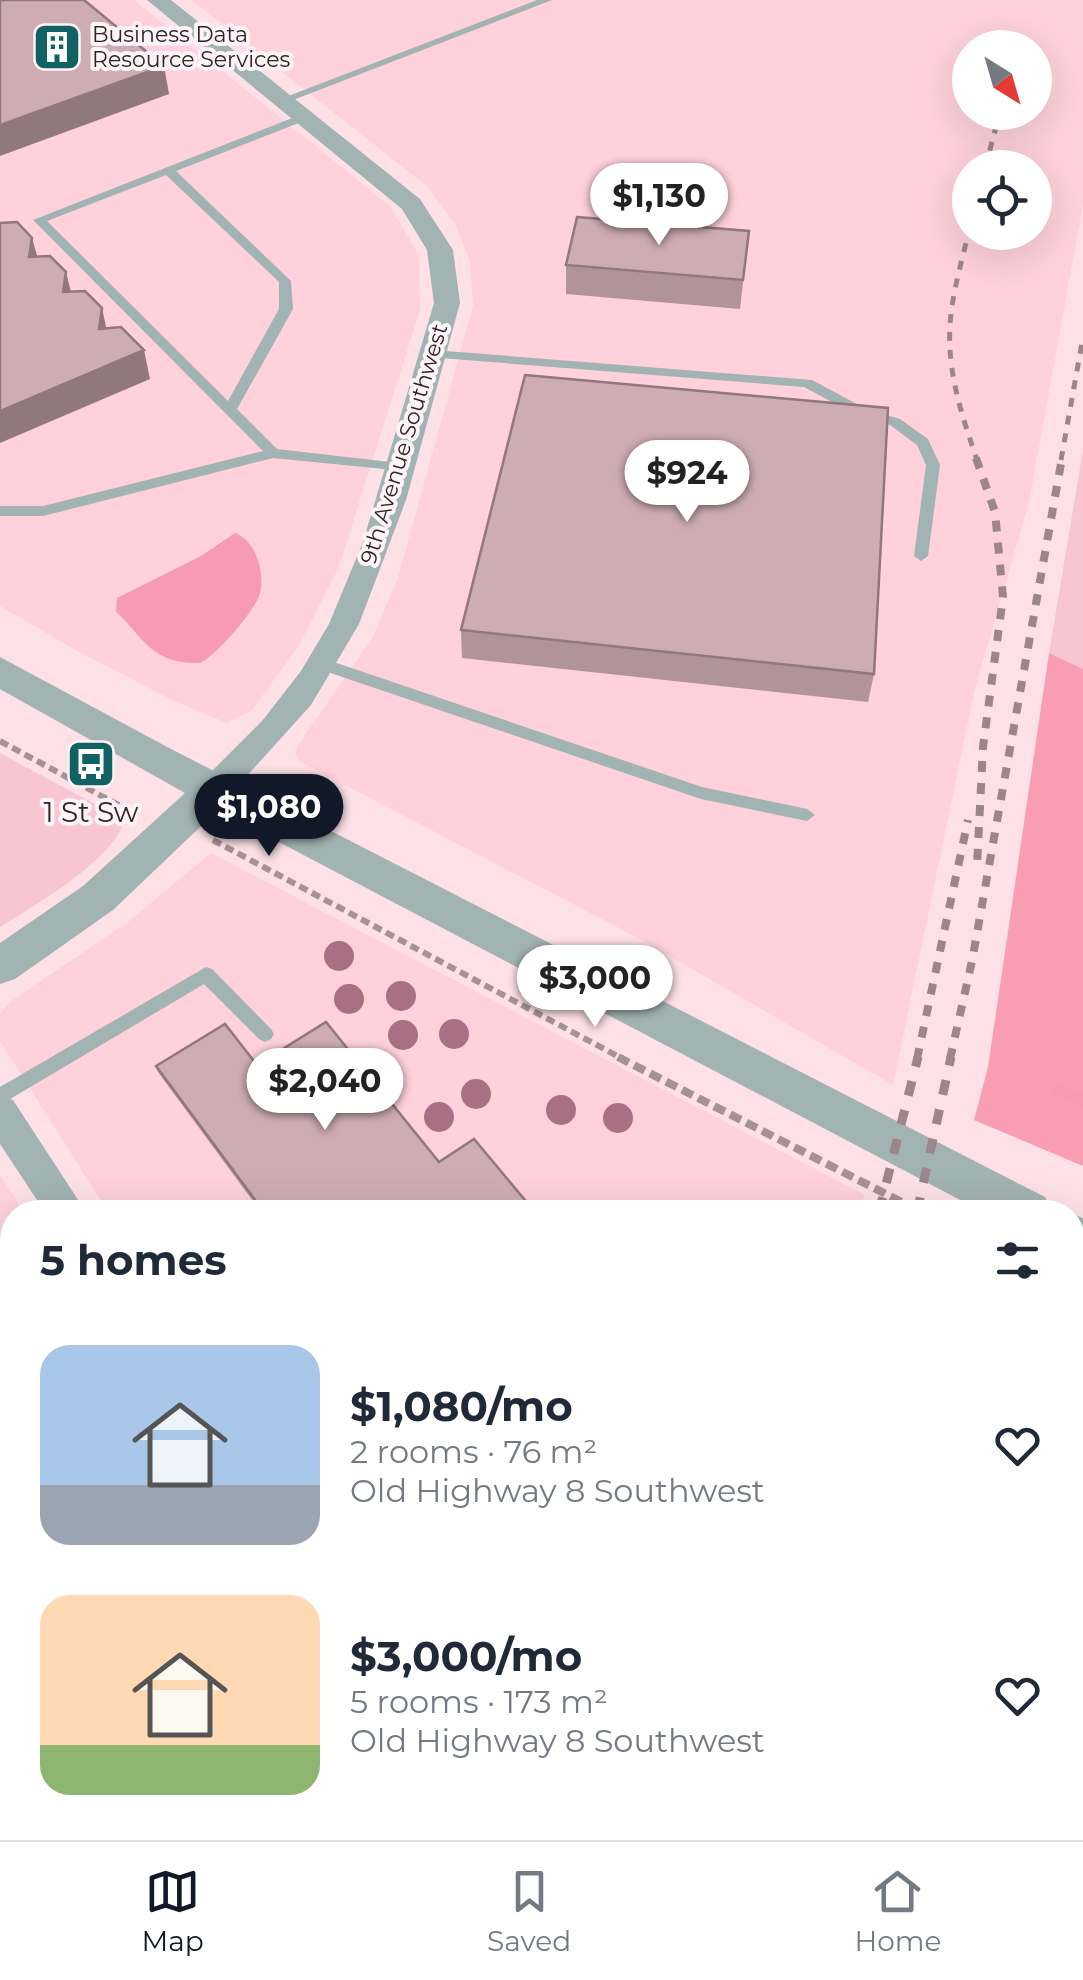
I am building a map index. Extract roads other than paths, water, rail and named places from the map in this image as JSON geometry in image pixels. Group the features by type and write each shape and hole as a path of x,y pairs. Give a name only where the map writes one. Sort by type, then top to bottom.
{"street":[{"name":"9th Avenue Southwest","path":"158,0 412,204 440,250 447,303 367,568 322,664 257,748 214,790"},
{"path":"0,671 214,790 1004,1200"},
{"path":"0,966 98,898 214,790"},
{"path":"0,1112 59,1200"}],"lane":[{"path":"273,453 39,220 170,171 295,109 547,0"},
{"path":"170,171 285,281 286,309 230,410"},
{"path":"433,354 807,383 863,413 895,422 923,442 933,465 921,556"},
{"path":"0,512 43,511 273,453 399,468"},
{"path":"322,664 700,793 807,815"},
{"path":"0,1098 206,974 265,1034"}],"waterway":[{"path":"1058,1090 1083,1100"}],"railway":[{"path":"990,150 995,130"},
{"path":"964,250 953,300 951,360 977,460"},
{"path":"1061,460 1083,337"},
{"path":"976,458 995,512 1003,597 983,747 977,866"},
{"path":"950,1059 972,961 1062,458"},
{"path":"917,1059 968,820"},
{"path":"882,1200 918,1057"},
{"path":"920,1200 951,1057"}],"place":[{"name":"Business Data Resource Services","path":"57,47"},
{"name":"1 St Sw","path":"91,764"}]}
